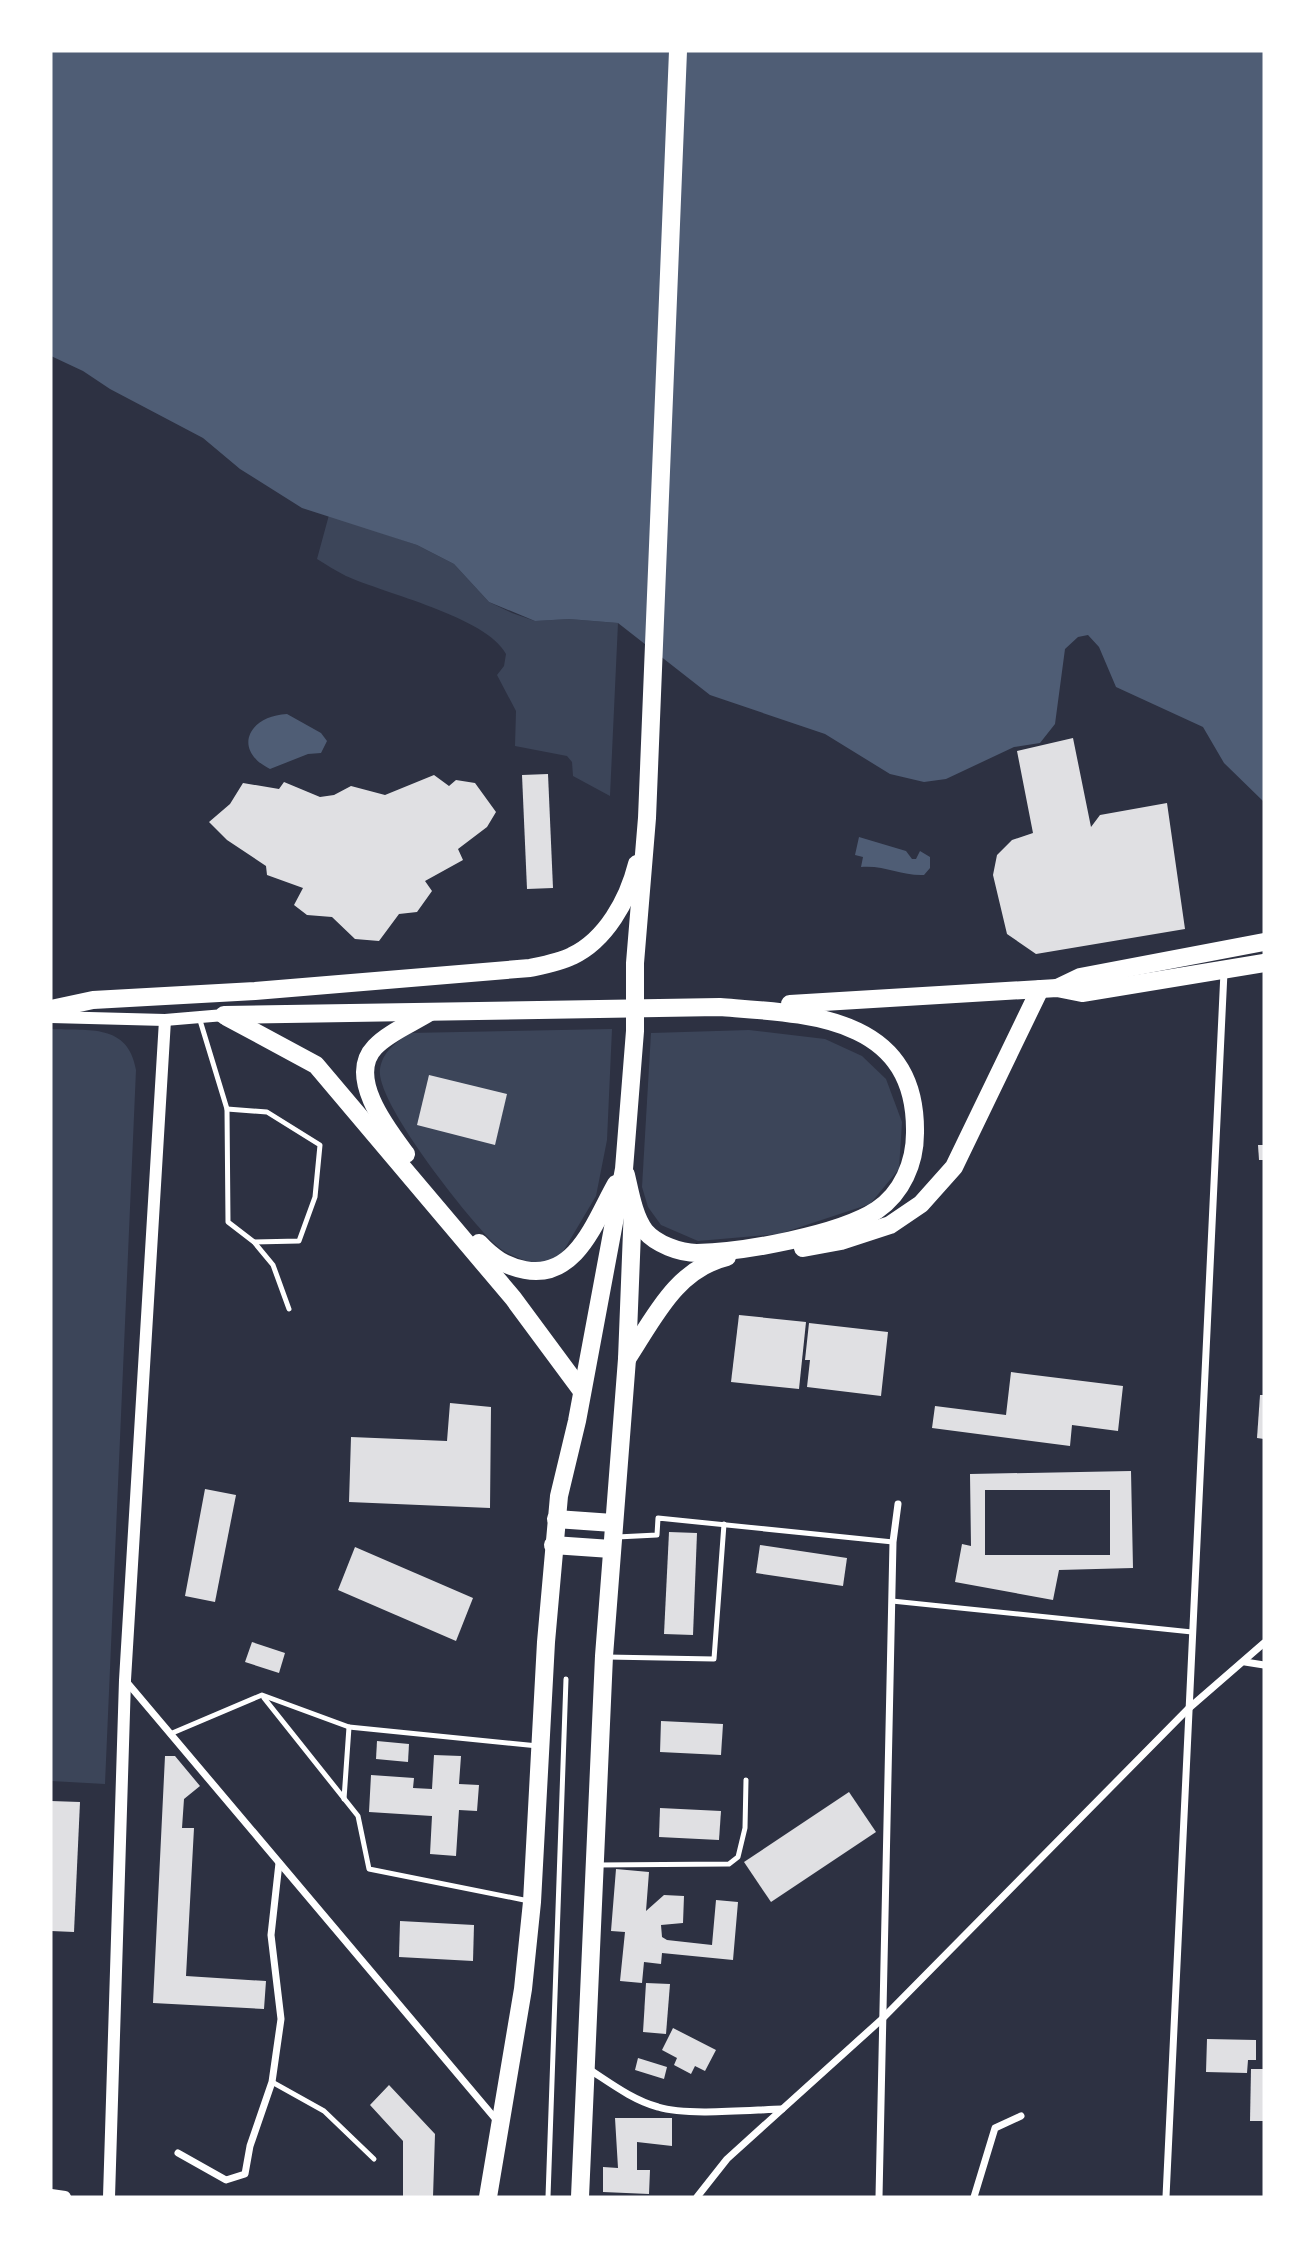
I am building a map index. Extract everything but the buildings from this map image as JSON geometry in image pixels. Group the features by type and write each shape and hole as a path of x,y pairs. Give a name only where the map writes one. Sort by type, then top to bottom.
{"main road":[{"path":"490,2196 523,1989 532,1902 556,1519 624,1169 647,818 678,51"},
{"path":"51,1009 93,1000 255,991 530,968 561,960 592,945 611,922 635,872 644,841"},
{"path":"627,1359 671,1294 698,1266 725,1258 781,1252 841,1241 890,1224 921,1204 954,1167 1049,989 1080,977 1264,942"},
{"path":"224,1015 720,1007 1049,989 1082,993 1224,971 1264,962"},
{"path":"624,1169 633,1203 645,1230 665,1245 698,1253 780,1243 844,1227 878,1209 907,1177 915,1146 916,1108 907,1081 888,1055 865,1035 837,1021 802,1014 720,1007"},
{"path":"431,1012 373,1048 366,1070 368,1095 381,1121 437,1194 493,1258 510,1267 544,1273 558,1268 582,1243 624,1169"},
{"path":"224,1015 316,1065 513,1298 581,1390"},
{"path":"580,2197 604,1657 627,1359 633,1203"},
{"path":"556,1519 612,1536"},
{"path":"554,1545 612,1536"}],"street":[{"path":"1166,2197 1224,971"},
{"path":"51,1017 165,1020 224,1015"},
{"path":"108,2197 125,1680 165,1020"},
{"path":"879,2197 893,1542 898,1504"},
{"path":"697,2197 727,2159 882,2019 1188,1709 1264,1643"},
{"path":"1245,1662 1264,1665"},
{"path":"125,1680 500,2126"},
{"path":"178,2153 226,2180 245,2174 250,2146 272,2082 281,2019 271,1935 279,1863"},
{"path":"586,2068 626,2093 659,2108 721,2111 782,2109"},
{"path":"974,2197 995,2128 1021,2116"},
{"path":"51,2195 65,2197"}],"lane":[{"path":"199,1017 227,1109 228,1222 254,1242 273,1265 289,1309"},
{"path":"227,1109 267,1112 320,1145 314,1197 299,1241 254,1242"},
{"path":"612,1536 657,1535 658,1518 893,1542"},
{"path":"604,1657 714,1659 724,1524"},
{"path":"892,1601 1192,1632"},
{"path":"548,2197 566,1679"},
{"path":"169,1734 262,1695 349,1727 541,1747"},
{"path":"262,1695 358,1816 369,1869 532,1902"},
{"path":"344,1799 349,1727"},
{"path":"595,1865 729,1864 738,1857 745,1828 746,1780"},
{"path":"272,2082 324,2112 374,2160"}],"shaded area":[{"path":"51,51 1264,51 1264,802 1224,763 1203,727 1116,687 1099,647 1088,635 1078,637 1065,649 1055,724 1040,743 1014,747 946,779 924,782 890,774 825,734 710,695 618,623 569,619 535,621 489,602 454,564 417,545 302,508 240,469 203,438 51,356"},
{"path":"329,515 417,545 454,564 489,602 512,613 535,621 569,619 618,623 610,796 573,776 572,762 567,756 515,746 516,711 497,675 504,666 506,654 495,641 457,618 346,576 317,559"},
{"path":"287,714 321,733 327,741 321,753 308,754 270,769 251,753 248,744 250,735 254,727 263,721"},
{"path":"859,837 906,851 912,859 916,859 920,851 930,857 930,868 924,875 861,867 863,857 855,855"},
{"path":"51,1029 92,1030 116,1037 132,1055 136,1070 105,1784 51,1781"},
{"path":"612,1029 607,1140 596,1196 561,1255 539,1266 500,1249 466,1212 426,1160 392,1107 382,1085 380,1069 390,1048 409,1033"},
{"path":"749,1030 825,1039 862,1056 886,1079 902,1122 899,1169 870,1204 779,1234 698,1241 661,1225 648,1207 642,1187 651,1033"}]}
